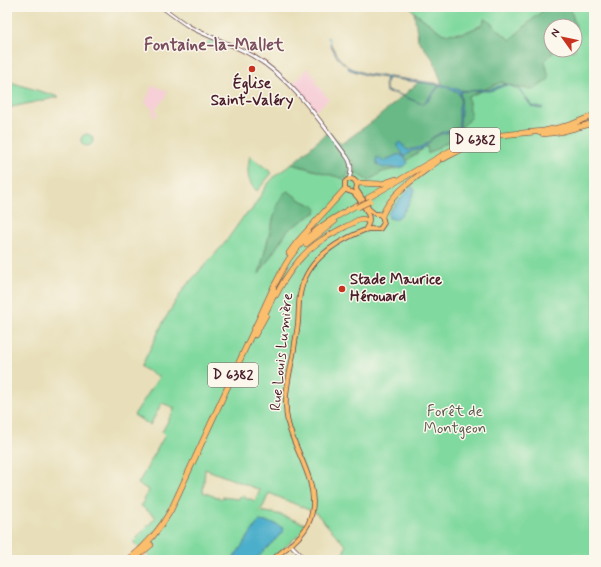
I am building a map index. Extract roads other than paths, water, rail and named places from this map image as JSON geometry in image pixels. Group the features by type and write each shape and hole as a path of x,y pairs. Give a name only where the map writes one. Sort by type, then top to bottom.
{"highway":[{"name":"D 6382","path":"369,200 455,148 480,138 505,134 544,131 570,125 594,115"},
{"name":"D 6382","path":"128,560 147,544 161,527 171,510 262,312 285,265 301,244 320,227 464,148 488,140 538,134 569,128 594,118"},
{"path":"538,134 560,132 594,123"},
{"path":"382,216 388,205 401,190 438,161"},
{"path":"356,181 368,184 388,183 432,162"},
{"path":"262,312 276,277 297,242 345,189"},
{"name":"D 6382","path":"133,560 150,546 168,522 291,261 298,252 320,231 357,206"},
{"path":"255,335 284,281 294,266 308,251 322,240 358,220 363,219 369,221"}],"main road":[{"path":"354,191 348,192 345,189 344,184 349,179 356,181 354,191 368,212 369,221 372,228 377,230 382,227 384,223 382,216 375,214 369,209 354,191"},
{"path":"365,230 369,221 375,214"},
{"name":"Rue Louis Lumière","path":"272,560 302,534 312,513 313,504 312,491 291,434 286,413 286,396 298,325 300,292 306,275 318,259 331,248 365,230 372,228"}],"street":[{"path":"162,7 189,26 253,56 277,75 304,101 326,128 349,160 351,171 356,181"},
{"path":"349,179 351,171"},
{"path":"290,544 306,560"}],"water":[{"path":"330,43 338,57 348,67 366,74 441,84 460,90 469,91 460,92 461,99 458,92 440,85 428,101 422,104 395,93 386,92 385,82 386,78 366,75 348,69 349,68 337,57","holes":["388,78 439,85 422,104 396,93 386,91 386,82"]},
{"path":"505,84 510,86 503,86 490,91 471,91 479,89 488,90"},
{"path":"512,86 521,91 532,106 543,108 532,107 523,95"},
{"path":"461,99 460,128 436,136 424,148 412,151 405,157 397,147 399,142 407,150 422,147 433,137 443,132 459,128 459,108"},
{"path":"399,154 405,158 408,163 405,166 399,168 383,168 377,164 376,158 377,157 383,161"},
{"path":"413,187 415,191 402,214 398,218 389,218 388,213 410,188"},
{"path":"259,521 274,523 283,528 282,530 284,531 254,560 232,560"}],"waterway":[{"path":"328,37 331,43"}],"place":[{"name":"Église Saint-Valéry","path":"252,69"},
{"name":"Stade Maurice Hérouard","path":"342,289"}],"district":[{"name":"Fontaine-la-Mallet","path":"214,45"}],"park label":[{"name":"Forêt de Montgeon","path":"455,420"}]}
